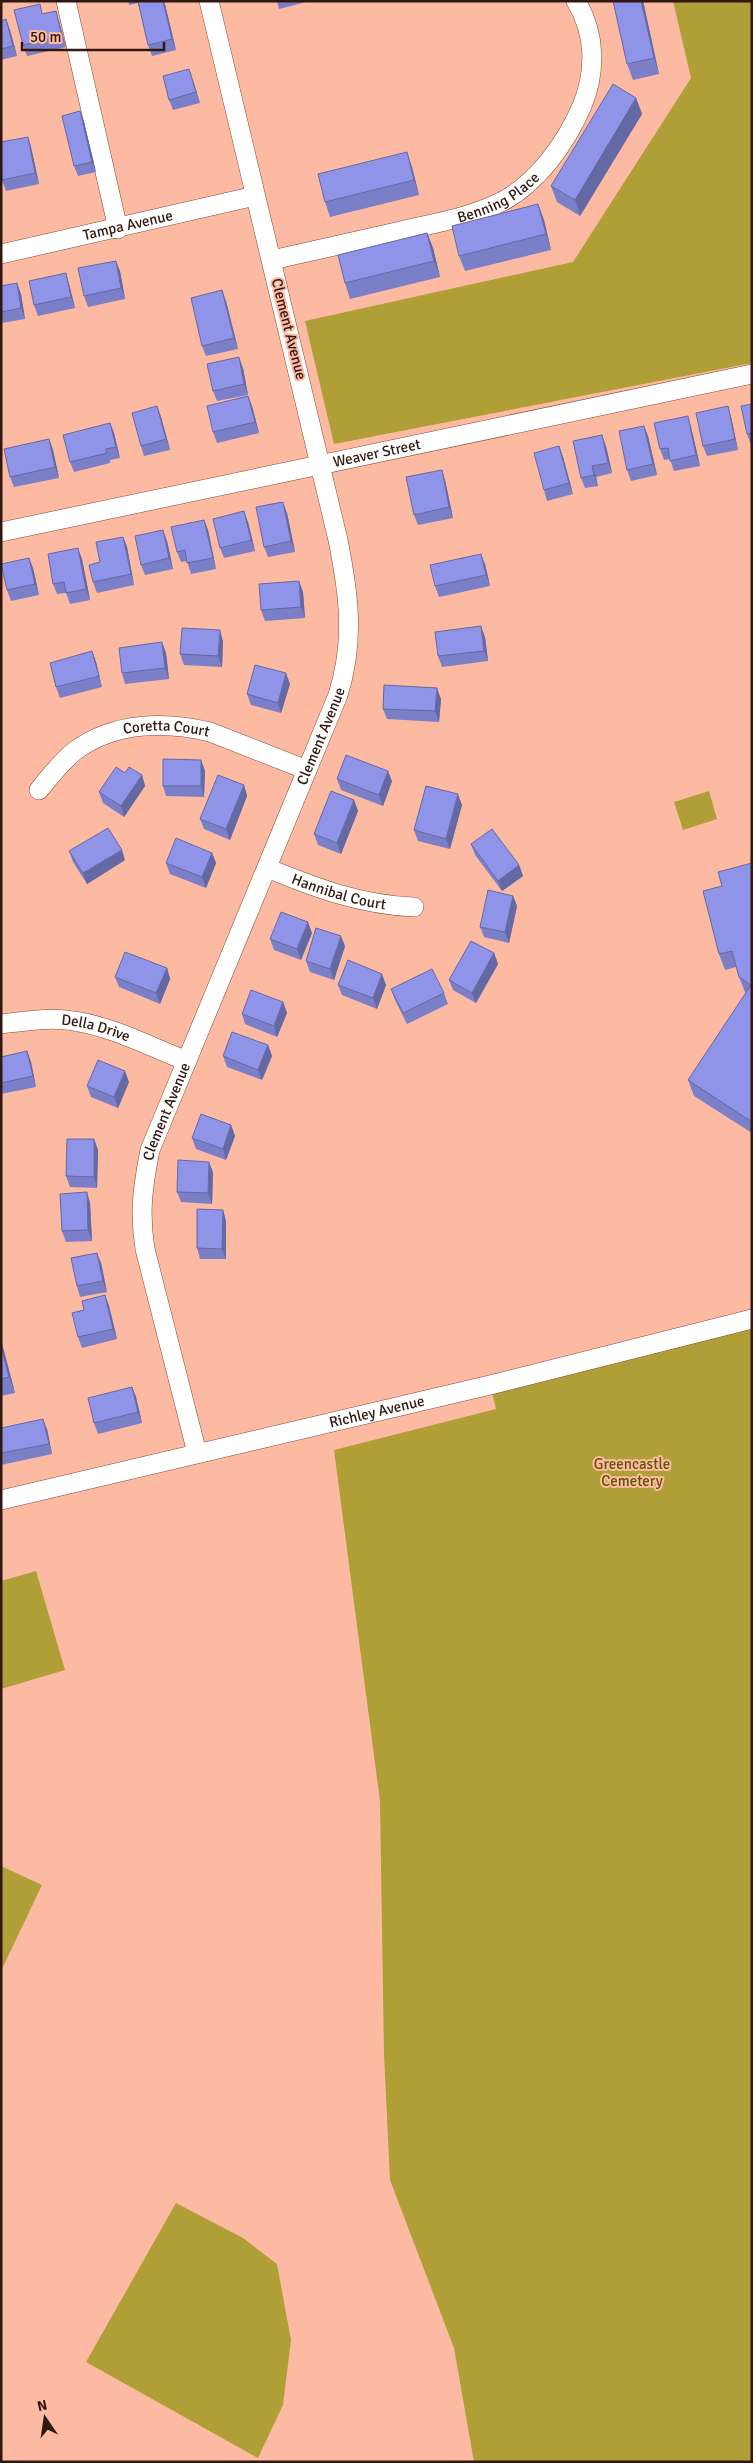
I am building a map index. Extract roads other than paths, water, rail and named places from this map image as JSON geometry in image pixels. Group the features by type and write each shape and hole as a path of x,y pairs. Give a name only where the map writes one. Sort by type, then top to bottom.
{"street":[{"path":"66,1 118,229"},
{"name":"Clement Avenue","path":"197,1453 145,1249 141,1192 150,1150 338,695 346,668 350,633 344,566 272,260 208,1"},
{"name":"Benning Place","path":"272,260 445,221 503,201 527,184 548,162 570,130 582,106 590,82 592,65 591,37 582,10 576,1"},
{"name":"Tampa Avenue","path":"1,254 118,229 255,196"},
{"name":"Weaver Street","path":"1,532 752,374"},
{"name":"Coretta Court","path":"39,790 75,751 91,741 118,730 160,725 210,732 307,770"},
{"name":"Hannibal Court","path":"267,868 321,890 368,903 414,907"},
{"name":"Della Drive","path":"1,1024 46,1020 74,1021 130,1037 187,1060"},
{"name":"Richley Avenue","path":"1,1500 472,1389 752,1318"}],"park label":[{"name":"Greencastle Cemetery","path":"632,1472"}]}
